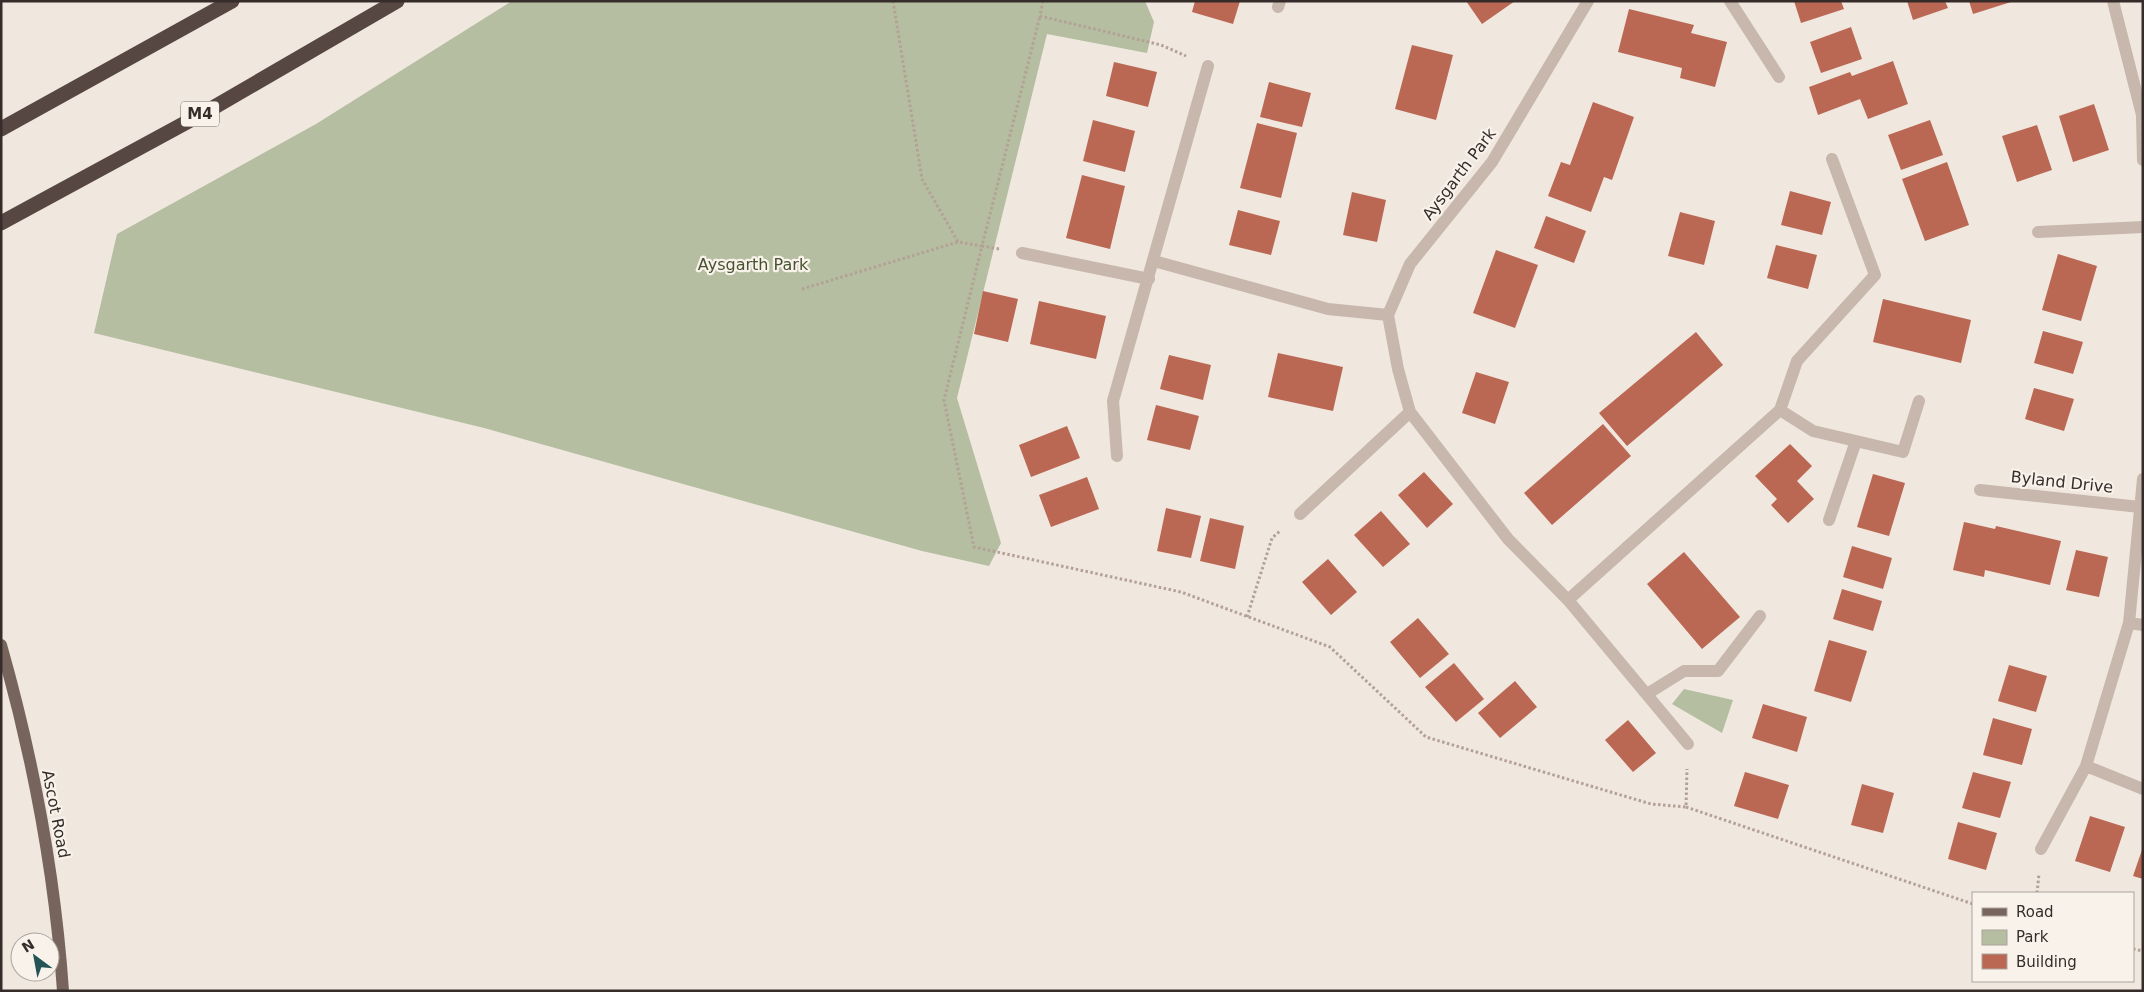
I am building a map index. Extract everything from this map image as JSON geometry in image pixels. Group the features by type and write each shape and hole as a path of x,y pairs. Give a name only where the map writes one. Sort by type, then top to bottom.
{"highway":[{"path":"1,128 232,1"},
{"name":"M4","path":"1,223 211,109 398,1"}],"main road":[{"name":"Ascot Road","path":"1,645 34,783 48,856 63,991"}],"street":[{"name":"Aysgarth Park","path":"1388,315 1410,264 1492,162 1588,1"},
{"path":"1730,1 1779,77"},
{"path":"2114,1 2142,115 2143,160"},
{"path":"1117,456 1113,401 1208,66"},
{"path":"1568,600 1780,410 1797,361 1875,275 1832,159"},
{"path":"2038,232 2143,227"},
{"path":"1022,253 1149,279"},
{"path":"1154,261 1328,309 1388,315 1398,369 1410,412 1508,539 1568,600 1688,744"},
{"path":"1780,410 1813,430 1903,452 1919,401"},
{"path":"1300,514 1410,412"},
{"path":"1829,520 1856,441"},
{"path":"2041,848 2086,766 2129,623 2143,479"},
{"name":"Byland Drive","path":"1980,490 2140,507"},
{"path":"1647,694 1684,671 1718,671 1760,616"},
{"path":"2129,623 2143,625"},
{"path":"2086,766 2143,789"}],"path":[{"path":"893,1 922,179 958,242"},
{"path":"1043,1 944,400 974,547 1181,592 1330,647 1426,737 1651,804 1686,807 1972,904"},
{"path":"1040,16 1161,45 1208,66"},
{"path":"802,289 958,242 982,246"},
{"path":"1247,617 1272,538 1300,514"},
{"path":"1686,807 1688,744"}],"green space":[{"name":"Aysgarth Park","path":"512,1 1145,1 1154,22 1147,53 1047,34 957,398 1001,543 989,566 922,551 484,428 94,333 117,234 316,124"},
{"path":"1684,689 1733,700 1722,733 1672,704"}],"building":[{"path":"1195,1 1240,1 1233,24 1192,12"},
{"path":"1466,1 1515,1 1482,24"},
{"path":"1794,1 1841,1 1844,9 1801,23"},
{"path":"1907,1 1945,1 1948,8 1913,20"},
{"path":"1969,1 2011,1 2011,2 1973,14"},
{"path":"1629,9 1694,25 1691,33 1727,42 1715,87 1680,78 1682,68 1618,52"},
{"path":"1851,27 1862,59 1821,73 1810,42"},
{"path":"1412,45 1453,55 1436,120 1395,109"},
{"path":"1893,61 1908,104 1868,119 1860,99 1818,115 1809,87 1850,72 1852,76"},
{"path":"1114,62 1157,72 1148,107 1106,96"},
{"path":"1269,82 1311,93 1302,127 1260,117"},
{"path":"1593,102 1634,117 1612,180 1604,177 1591,212 1548,196 1561,162 1570,165"},
{"path":"2094,104 2109,150 2073,162 2059,116"},
{"path":"1093,120 1135,131 1125,172 1083,161"},
{"path":"1930,120 1943,155 1901,170 1888,135"},
{"path":"1257,123 1297,133 1281,198 1240,188"},
{"path":"2037,125 2052,170 2017,182 2002,136"},
{"path":"1947,162 1969,225 1925,241 1902,179"},
{"path":"1082,175 1125,186 1110,249 1066,238"},
{"path":"1790,191 1831,202 1822,235 1781,225"},
{"path":"1352,192 1386,200 1377,242 1343,235"},
{"path":"1238,210 1280,221 1271,255 1229,245"},
{"path":"1680,212 1715,221 1704,265 1668,256"},
{"path":"1546,216 1586,231 1574,263 1534,248"},
{"path":"1776,245 1817,255 1808,289 1767,278"},
{"path":"1496,250 1538,265 1515,328 1473,313"},
{"path":"2058,254 2097,266 2081,321 2042,310"},
{"path":"983,291 1018,299 1008,342 974,334"},
{"path":"1883,299 1971,320 1961,363 1873,342"},
{"path":"1039,301 1106,316 1096,359 1030,344"},
{"path":"2043,331 2083,342 2073,374 2034,363"},
{"path":"1696,332 1723,365 1627,446 1599,413"},
{"path":"1278,353 1343,367 1333,411 1268,397"},
{"path":"1169,355 1211,365 1203,400 1160,389"},
{"path":"1476,372 1509,382 1495,424 1462,413"},
{"path":"2034,388 2074,399 2064,431 2025,419"},
{"path":"1156,405 1199,416 1190,450 1147,440"},
{"path":"1603,424 1631,456 1552,525 1524,493"},
{"path":"1067,426 1080,458 1031,477 1019,445"},
{"path":"1790,444 1812,466 1797,481 1814,499 1788,523 1771,505 1777,499 1755,476"},
{"path":"1424,472 1453,504 1427,528 1398,495"},
{"path":"1873,474 1905,483 1889,536 1857,527"},
{"path":"1087,477 1099,509 1051,527 1039,495"},
{"path":"1166,508 1201,516 1191,558 1157,551"},
{"path":"1381,511 1410,544 1383,567 1354,535"},
{"path":"1210,518 1244,526 1235,569 1200,561"},
{"path":"1964,522 1995,529 1996,526 2061,541 2050,585 1985,570 1984,577 1953,570"},
{"path":"1852,546 1892,558 1883,589 1843,577"},
{"path":"2076,550 2108,557 2099,597 2066,590"},
{"path":"1684,552 1740,617 1702,649 1647,584"},
{"path":"1328,559 1357,592 1331,615 1302,582"},
{"path":"1842,589 1882,601 1873,631 1833,619"},
{"path":"1418,618 1449,654 1420,678 1390,642"},
{"path":"1829,640 1867,651 1851,702 1814,691"},
{"path":"1454,663 1484,699 1456,722 1425,687"},
{"path":"2009,665 2047,676 2036,712 1998,701"},
{"path":"1515,681 1537,707 1500,738 1478,713"},
{"path":"1763,704 1807,717 1797,752 1752,738"},
{"path":"1993,718 2032,729 2022,765 1983,755"},
{"path":"1628,720 1656,753 1633,772 1605,740"},
{"path":"1745,772 1789,785 1778,819 1734,806"},
{"path":"1973,772 2011,782 2000,818 1962,808"},
{"path":"1862,784 1894,793 1883,833 1851,825"},
{"path":"2090,816 2125,827 2110,872 2075,861"},
{"path":"1958,822 1997,833 1986,870 1948,859"},
{"path":"2143,847 2143,879 2133,876"}]}
